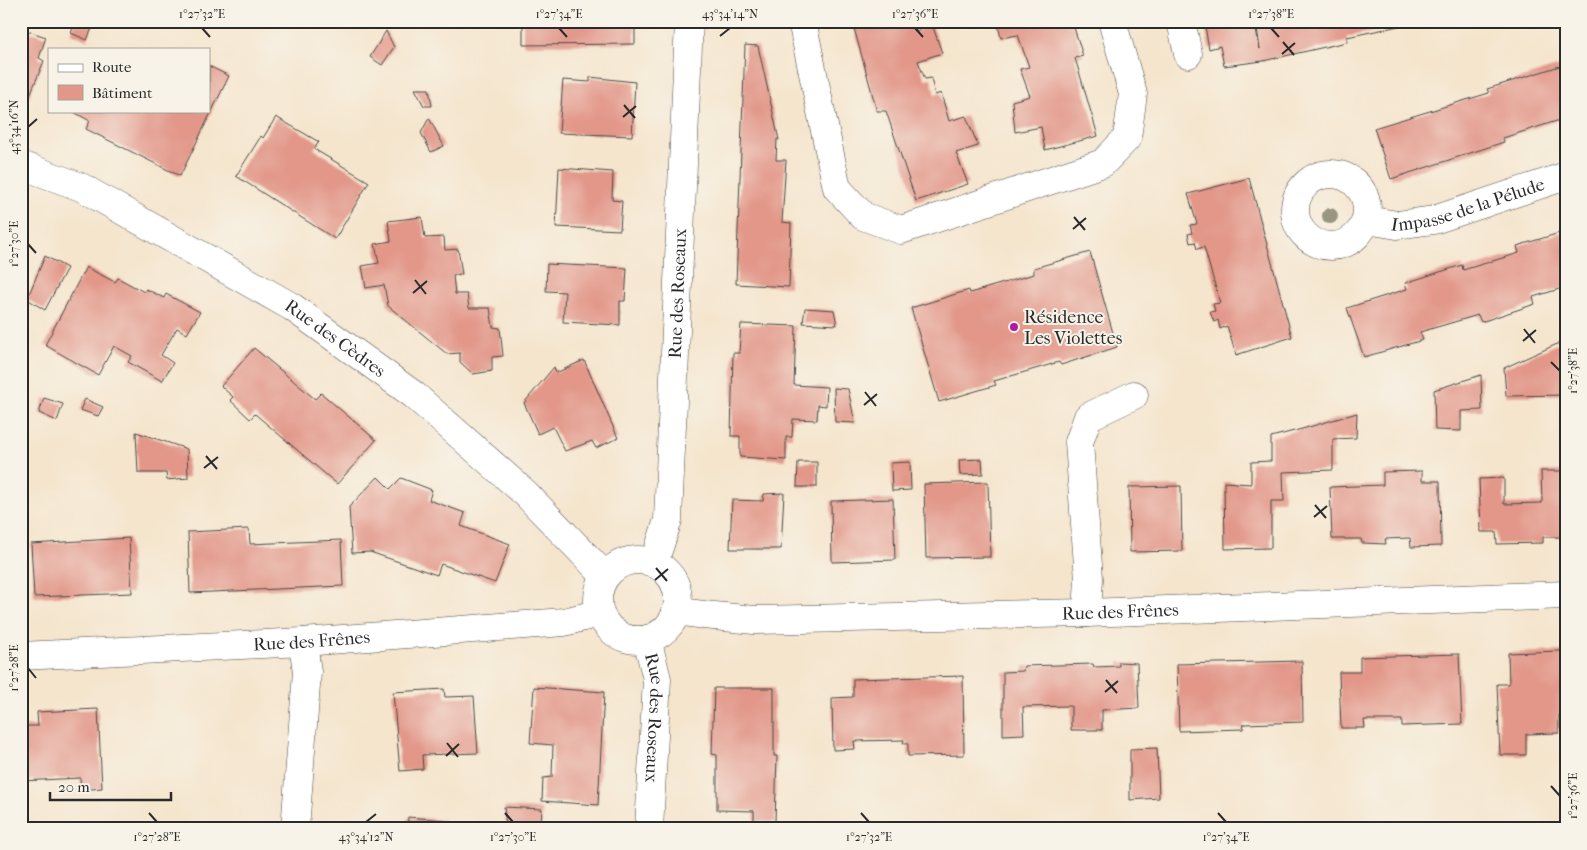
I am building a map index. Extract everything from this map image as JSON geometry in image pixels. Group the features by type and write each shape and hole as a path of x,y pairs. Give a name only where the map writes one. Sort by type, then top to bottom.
{"street":[{"name":"Rue des Roseaux","path":"654,563 668,520 689,21"},
{"path":"802,21 837,188 863,216 901,230 1103,163 1127,138 1133,94 1112,21"},
{"path":"1181,21 1188,54"},
{"name":"Rue des Cèdres","path":"21,165 81,187 292,307 414,395 525,493 605,576"},
{"name":"Impasse de la Pélude","path":"1367,220 1397,225 1434,220 1566,176"},
{"path":"1087,612 1089,579 1079,442 1088,417 1134,396"},
{"path":"643,560 654,563 666,571 674,582 678,596 676,611 670,623 660,633 635,640 624,637 606,623 600,613 598,600 600,587 605,576 622,563 643,560"},
{"name":"Rue des Frênes","path":"676,611 704,616 754,620 1087,612 1566,595"},
{"name":"Rue des Frênes","path":"21,656 303,642 564,622 600,613"},
{"name":"Rue des Roseaux","path":"647,638 657,680 648,829"},
{"path":"295,829 307,672 303,642"}],"building":[{"path":"76,21 95,21 87,40 71,33"},
{"path":"523,21 635,21 635,44 523,45"},
{"path":"852,21 912,21 916,32 932,24 942,53 918,61 925,79 931,78 935,95 941,93 949,121 966,116 978,146 956,153 968,184 916,201 886,111 877,111"},
{"path":"997,21 1072,21 1083,56 1075,58 1098,136 1045,150 1041,127 1015,132 1012,101 1030,96 1020,69 1029,67 1018,35 1001,38"},
{"path":"1204,21 1254,21 1260,49 1256,21 1418,22 1347,37 1347,42 1263,61 1224,66 1220,46 1209,49"},
{"path":"25,30 46,37 39,58 44,61 25,107 21,105 21,35 23,35"},
{"path":"386,31 394,47 382,65 370,57"},
{"path":"745,45 758,46 779,140 777,139 776,160 786,160 782,222 791,223 789,287 736,284"},
{"path":"1566,64 1566,118 1503,138 1504,142 1391,179 1374,128 1489,93 1487,89"},
{"path":"210,66 229,76 180,176 86,129 90,121 74,112 210,112"},
{"path":"590,77 635,82 632,136 559,133 563,80 590,82"},
{"path":"415,89 429,89 432,106 424,106"},
{"path":"276,117 319,142 314,149 369,182 335,239 236,176 261,136 263,138"},
{"path":"429,118 444,146 431,152 421,133"},
{"path":"559,168 613,172 612,200 622,201 620,230 556,227"},
{"path":"1249,178 1292,337 1236,355 1227,326 1220,329 1218,320 1214,322 1210,312 1215,311 1213,304 1220,303 1204,247 1197,249 1195,242 1190,243 1188,234 1192,233 1190,225 1197,224 1188,194"},
{"path":"422,217 425,238 444,237 445,250 458,249 462,274 453,275 455,294 467,294 469,308 490,308 493,327 500,328 503,356 492,357 492,371 473,374 460,362 460,353 447,354 388,306 384,285 366,288 362,266 379,263 375,244 391,241 388,221"},
{"path":"1566,231 1566,287 1533,297 1535,304 1481,322 1478,315 1420,332 1423,340 1364,357 1347,308 1407,289 1405,283 1462,265 1463,270 1519,253 1517,246"},
{"name":"Résidence Les Violettes","path":"1090,252 1117,347 1061,365 1059,362 994,381 996,385 939,402 911,308 969,290 970,293 1034,274 1034,268"},
{"path":"45,256 67,268 45,310 27,299"},
{"path":"547,264 627,268 625,301 620,301 620,325 563,322 565,292 546,291"},
{"path":"86,267 115,282 118,278 144,292 146,289 164,298 166,294 200,312 187,334 177,328 161,355 173,363 162,381 128,362 132,356 114,346 98,375 45,345"},
{"path":"805,308 834,310 837,325 803,323"},
{"path":"741,324 796,326 794,385 827,387 826,406 818,405 817,420 793,419 792,437 786,437 786,460 740,457 740,436 731,436 733,353 739,353"},
{"path":"1566,340 1566,395 1506,396 1504,368"},
{"path":"254,348 315,399 321,393 376,440 337,484 255,414 250,419 230,400 233,397 221,386"},
{"path":"584,360 618,438 596,448 592,441 565,451 553,427 538,434 524,403 554,367 556,373"},
{"path":"1481,375 1482,410 1461,411 1461,431 1435,430 1434,390"},
{"path":"834,388 848,389 855,423 835,422"},
{"path":"44,398 63,404 57,421 39,413"},
{"path":"85,399 103,407 98,416 80,410"},
{"path":"1357,413 1356,438 1333,439 1333,470 1283,472 1284,501 1271,501 1271,548 1225,549 1224,482 1251,484 1251,462 1271,461 1271,437"},
{"path":"136,432 187,449 188,478 167,480 166,473 138,473"},
{"path":"982,459 983,474 960,475 959,460"},
{"path":"798,462 817,462 817,487 797,487"},
{"path":"910,462 911,490 892,491 891,463"},
{"path":"1422,471 1422,481 1440,481 1441,546 1411,547 1410,538 1385,539 1386,544 1362,543 1361,539 1332,539 1330,487 1383,485 1383,472"},
{"path":"1541,471 1566,471 1566,537 1543,537 1543,543 1497,544 1496,532 1481,532 1479,479 1504,478 1504,504 1542,503"},
{"path":"378,477 390,489 401,478 432,490 429,500 465,513 461,526 510,544 495,583 441,564 437,575 370,552 352,553 349,507"},
{"path":"988,482 990,557 926,558 924,484"},
{"path":"1181,486 1182,551 1130,552 1129,487"},
{"path":"784,493 781,549 730,549 732,500 763,501 764,494"},
{"path":"893,499 895,560 832,562 831,501"},
{"path":"249,529 250,544 341,540 343,586 190,593 188,532"},
{"path":"129,538 132,593 34,597 31,544"},
{"path":"1566,651 1566,715 1559,715 1559,733 1526,734 1526,755 1500,755 1497,684 1509,684 1508,653"},
{"path":"1459,654 1462,724 1402,726 1402,720 1364,720 1365,728 1341,728 1339,672 1360,672 1360,657"},
{"path":"1302,661 1303,722 1244,724 1243,729 1179,731 1177,664"},
{"path":"1119,662 1137,663 1139,708 1102,710 1102,730 1071,730 1071,706 1023,707 1024,734 1003,735 1003,672 1023,671 1024,666 1093,664 1094,667 1119,666"},
{"path":"963,676 964,755 908,756 908,743 903,743 904,740 854,741 855,749 833,750 832,698 853,697 853,679"},
{"path":"534,687 604,692 598,805 542,801 543,778 552,777 553,745 530,743"},
{"path":"714,688 774,688 774,756 777,756 775,822 754,821 754,811 717,810 717,755 712,754"},
{"path":"444,689 445,697 474,696 478,753 422,755 423,769 400,771 393,692"},
{"path":"98,709 102,788 81,790 80,778 21,781 21,726 38,726 37,712"},
{"path":"1157,748 1159,798 1130,800 1130,749"},
{"path":"504,807 542,809 541,827 536,827 536,829 499,829 499,824 506,825"},
{"path":"408,817 444,820 444,829 407,829"},
{"path":"75,825 75,829 38,829 38,826"}],"place":[{"name":"Résidence Les Violettes","path":"1014,327"}]}
